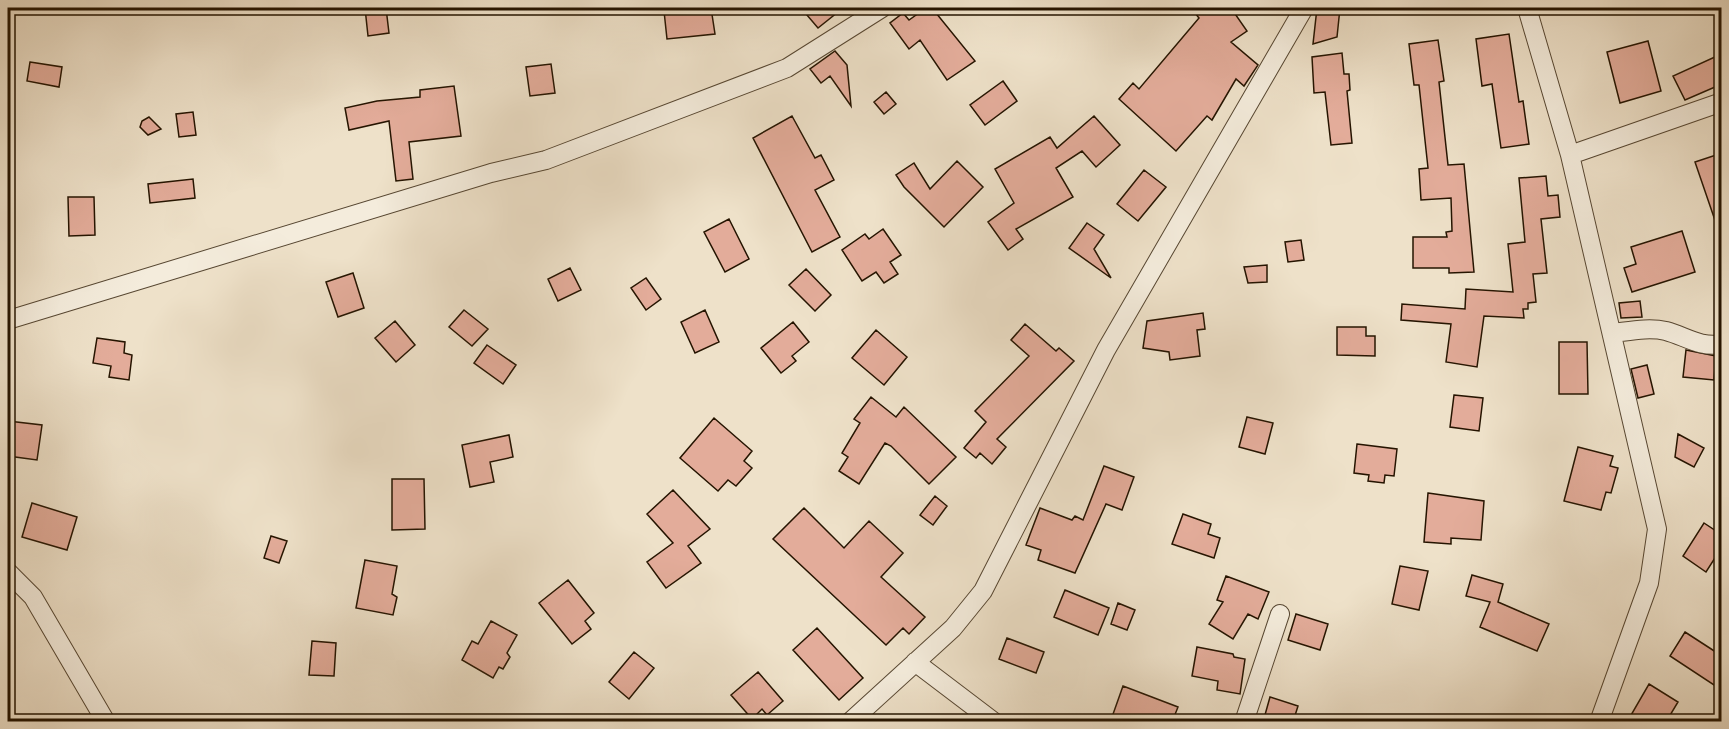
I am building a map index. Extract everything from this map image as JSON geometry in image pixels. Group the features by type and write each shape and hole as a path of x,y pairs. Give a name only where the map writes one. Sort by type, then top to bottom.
{"street":[{"path":"8,320 491,173 546,160 787,68 882,8"},
{"path":"850,722 953,628 983,591 1106,350 1304,8"},
{"path":"1527,8 1570,155 1657,529 1649,583 1599,722"},
{"path":"1570,155 1722,102"},
{"path":"1613,333 1652,329 1666,331 1696,343 1722,345"},
{"path":"8,572 33,597 106,722"},
{"path":"1244,722 1280,614"},
{"path":"915,662 994,722"}],"building":[{"path":"365,8 386,8 389,33 368,36"},
{"path":"711,8 715,34 667,39 664,11"},
{"path":"801,8 843,8 818,28"},
{"path":"926,8 932,8 975,61 947,80 920,40 909,49 890,23 903,13 909,20"},
{"path":"1191,8 1231,8 1247,31 1231,42 1258,65 1244,86 1236,79 1212,120 1207,116 1176,151 1119,99 1133,83 1139,89 1199,18"},
{"path":"1317,8 1340,8 1337,37 1313,44"},
{"path":"1509,34 1519,102 1523,101 1529,144 1501,148 1492,84 1482,86 1476,39"},
{"path":"1438,40 1444,81 1439,82 1448,165 1464,164 1474,272 1449,273 1449,268 1413,268 1413,237 1447,237 1446,232 1452,231 1451,198 1421,200 1419,169 1428,168 1419,85 1414,85 1409,44"},
{"path":"1648,41 1661,91 1620,103 1607,52"},
{"path":"835,51 847,65 851,106 830,76 821,83 810,69"},
{"path":"1342,53 1344,74 1349,74 1350,90 1347,91 1352,143 1331,145 1325,92 1314,93 1312,57"},
{"path":"1717,56 1722,66 1722,84 1685,100 1673,76"},
{"path":"30,62 62,67 59,87 27,81"},
{"path":"551,64 555,93 530,96 526,67"},
{"path":"1003,81 1017,101 985,125 970,105"},
{"path":"454,86 461,136 409,142 413,179 396,181 389,121 349,130 345,108 377,101 420,97 420,90"},
{"path":"886,92 896,104 884,114 874,102"},
{"path":"193,112 196,135 179,137 176,114"},
{"path":"792,116 815,158 821,155 834,180 815,190 840,237 812,252 753,138"},
{"path":"1094,116 1120,145 1096,167 1082,151 1056,168 1073,197 1016,229 1023,239 1008,250 988,222 1014,203 995,169 1050,137 1057,148"},
{"path":"149,117 161,129 148,135 140,127 142,121"},
{"path":"1722,153 1722,232 1719,232 1695,162"},
{"path":"957,161 983,187 944,227 904,187 896,175 914,163 930,189"},
{"path":"1144,170 1166,187 1138,221 1117,204"},
{"path":"1546,176 1548,196 1558,195 1560,217 1541,219 1547,273 1533,274 1536,302 1528,303 1528,309 1523,309 1524,318 1484,316 1477,367 1446,362 1451,324 1401,320 1402,304 1465,309 1466,289 1513,292 1508,244 1525,242 1519,178"},
{"path":"193,179 195,198 150,203 148,184"},
{"path":"68,197 94,197 95,235 69,236"},
{"path":"729,219 749,259 725,272 704,232"},
{"path":"1087,223 1104,235 1094,249 1111,278 1069,248"},
{"path":"883,229 901,255 890,262 898,274 884,283 876,272 862,281 842,250 865,234 869,239"},
{"path":"1682,231 1695,272 1632,292 1624,268 1636,264 1631,247"},
{"path":"1301,240 1304,260 1288,262 1285,242"},
{"path":"1267,265 1267,282 1248,283 1244,267"},
{"path":"570,268 581,290 558,301 548,279"},
{"path":"806,269 831,295 815,311 789,285"},
{"path":"353,273 364,308 338,317 326,282"},
{"path":"646,278 661,299 646,310 631,288"},
{"path":"1640,301 1642,317 1621,318 1619,303"},
{"path":"464,310 488,329 472,346 449,327"},
{"path":"705,310 719,342 695,353 681,322"},
{"path":"1203,313 1205,329 1197,330 1200,356 1170,360 1169,352 1143,348 1147,321"},
{"path":"395,321 415,345 396,362 375,338"},
{"path":"793,322 809,342 792,356 796,361 781,373 761,348"},
{"path":"1025,324 1056,351 1059,348 1074,361 997,439 1006,447 992,464 980,453 976,458 964,448 986,422 975,411 1029,356 1011,340"},
{"path":"1337,327 1366,327 1366,336 1375,336 1375,356 1337,355"},
{"path":"876,330 907,357 884,385 852,358"},
{"path":"97,338 125,342 124,353 132,355 129,380 109,377 111,366 93,363"},
{"path":"1559,342 1587,342 1588,394 1559,394"},
{"path":"487,345 516,365 503,384 474,363"},
{"path":"1686,350 1716,356 1714,380 1683,377"},
{"path":"1647,365 1654,394 1638,398 1631,369"},
{"path":"1454,395 1483,398 1479,431 1450,427"},
{"path":"871,397 896,417 904,407 956,457 929,484 891,446 885,443 859,484 839,471 848,457 842,453 860,423 854,419"},
{"path":"1247,417 1273,423 1265,454 1239,447"},
{"path":"714,418 752,451 744,461 752,468 736,486 728,480 718,491 680,458"},
{"path":"8,421 42,425 37,460 8,456"},
{"path":"1678,434 1704,448 1694,467 1675,457"},
{"path":"509,435 513,457 490,462 494,482 470,487 462,445"},
{"path":"1357,444 1397,449 1394,476 1385,475 1384,483 1368,481 1369,475 1354,473"},
{"path":"1578,447 1613,456 1610,466 1618,468 1611,493 1606,492 1601,510 1564,501"},
{"path":"1104,466 1134,477 1122,510 1106,504 1075,573 1038,560 1041,550 1026,545 1040,508 1072,520 1075,516 1083,520"},
{"path":"392,479 424,479 425,529 392,530"},
{"path":"673,490 710,529 688,546 701,563 666,588 647,562 673,543 647,514"},
{"path":"1428,493 1484,501 1481,540 1451,538 1451,544 1424,542"},
{"path":"935,496 947,506 933,525 920,515"},
{"path":"32,503 77,517 67,550 22,537"},
{"path":"804,508 844,548 869,521 903,553 881,577 925,617 909,634 903,628 886,645 773,539"},
{"path":"1183,514 1211,524 1208,534 1220,538 1214,558 1172,544"},
{"path":"1704,523 1722,535 1722,547 1706,572 1683,556"},
{"path":"271,536 287,541 279,563 264,558"},
{"path":"365,560 397,566 392,594 397,597 393,615 356,608"},
{"path":"1400,566 1428,571 1419,610 1392,604"},
{"path":"1472,575 1503,584 1498,602 1549,624 1537,651 1480,627 1490,602 1466,596"},
{"path":"1226,576 1269,592 1258,619 1248,614 1233,639 1209,624 1223,602 1217,600"},
{"path":"568,580 594,613 585,621 591,629 572,644 539,603"},
{"path":"1065,590 1109,608 1098,635 1054,617"},
{"path":"1118,603 1135,610 1127,630 1111,624"},
{"path":"1296,614 1328,624 1320,650 1288,640"},
{"path":"491,621 517,635 507,653 510,657 503,669 499,667 493,678 462,660 472,641 478,644"},
{"path":"817,628 863,678 839,700 793,650"},
{"path":"1685,632 1722,656 1722,674 1714,685 1670,656"},
{"path":"1007,638 1044,652 1036,673 999,659"},
{"path":"312,641 336,643 334,676 309,675"},
{"path":"1197,647 1233,654 1234,657 1245,659 1240,694 1217,690 1218,681 1192,676"},
{"path":"634,652 654,668 629,699 609,682"},
{"path":"758,672 783,701 767,715 762,709 752,719 731,695"},
{"path":"1649,684 1678,702 1666,722 1627,722"},
{"path":"1123,686 1178,707 1172,722 1124,722 1112,717"},
{"path":"1270,697 1298,706 1293,722 1263,722"}]}
